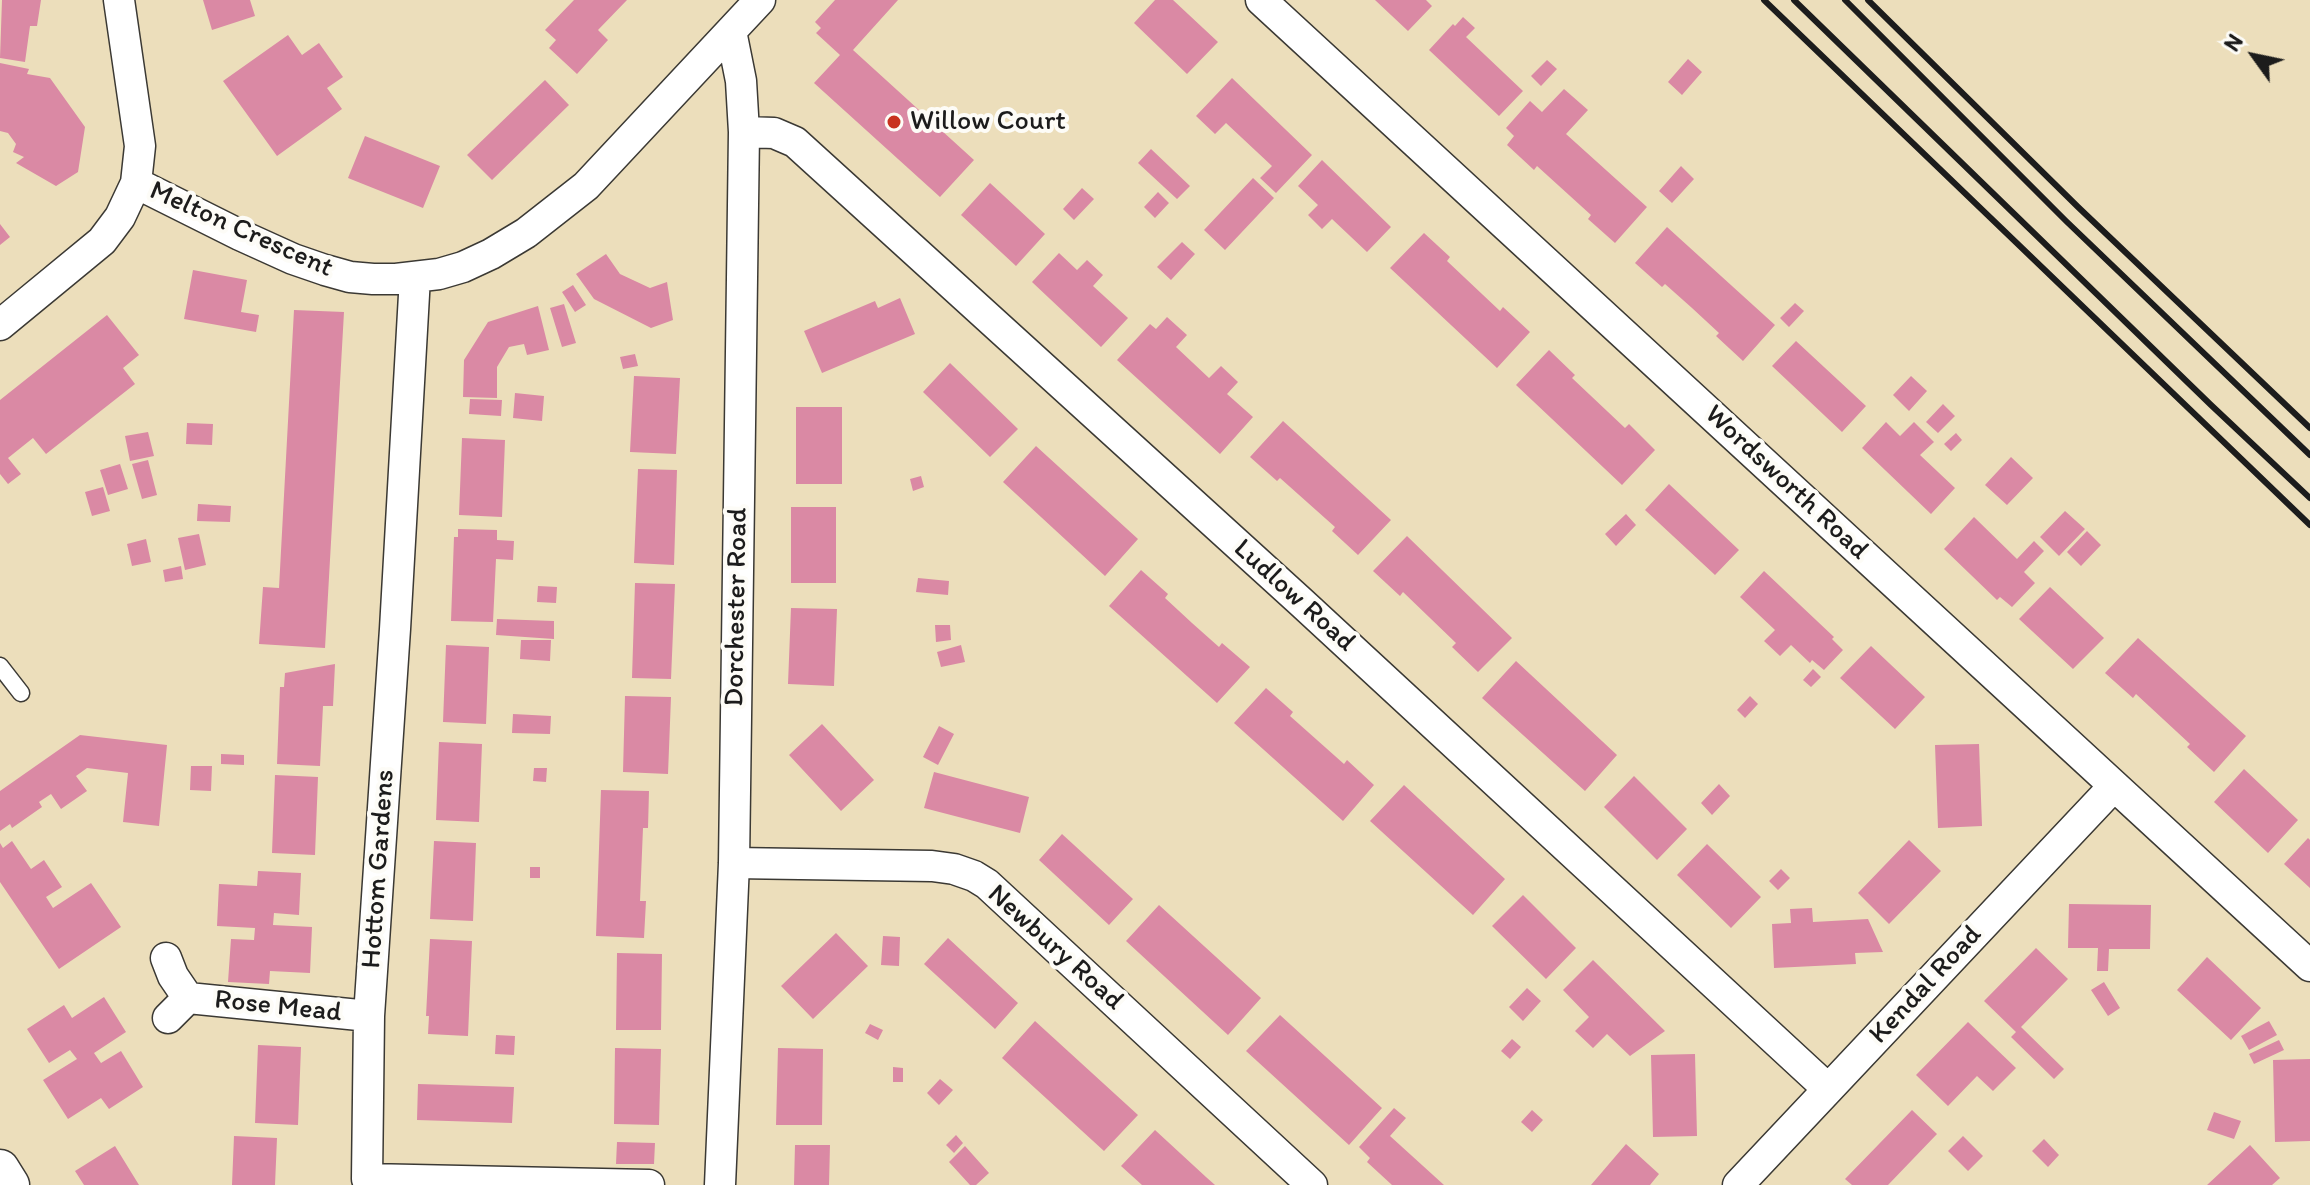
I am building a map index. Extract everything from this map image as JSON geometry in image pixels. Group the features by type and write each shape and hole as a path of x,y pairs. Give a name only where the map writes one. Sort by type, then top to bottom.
{"street":[{"name":"Melton Crescent","path":"119,0 140,146 136,183 293,259 350,277 373,279 439,274 463,267 526,233 586,186 760,0"},
{"name":"Wordsworth Road","path":"1261,0 2310,966"},
{"name":"Dorchester Road","path":"720,1185 734,863 744,132 741,81 731,31"},
{"name":"Ludlow Road","path":"744,132 774,133 795,142 1301,602 1828,1089"},
{"path":"0,325 102,241 120,217 136,183"},
{"name":"Hottom Gardens","path":"415,277 369,1016 367,1179 649,1185"},
{"name":"Kendal Road","path":"1738,1185 2114,786"},
{"name":"Newbury Road","path":"734,863 932,866 974,876 987,884 1312,1185"},
{"name":"Rose Mead","path":"166,958 173,976 178,1008 369,1016"},
{"path":"0,1169 10,1185"}],"lane":[{"path":"0,666 21,693"}],"building":[{"path":"2,0 41,0 37,26 30,26 25,62 0,58"},
{"path":"203,0 250,0 255,16 212,30"},
{"path":"574,0 627,0 598,30 608,40 577,74 549,48 556,40 545,30"},
{"name":"Willow Court","path":"835,0 898,0 853,50 974,160 940,197 814,83 840,55 816,33 821,28 815,22"},
{"path":"1155,0 1173,0 1218,42 1187,74 1134,23"},
{"path":"1375,0 1426,0 1432,6 1408,31"},
{"path":"1463,17 1475,28 1466,37 1523,91 1499,116 1429,50"},
{"path":"288,35 302,55 319,43 343,77 327,88 342,109 277,156 223,81"},
{"path":"1688,59 1702,72 1682,95 1668,82"},
{"path":"1547,60 1557,69 1541,86 1531,76"},
{"path":"0,63 29,69 27,74 50,78 85,127 78,172 56,186 16,163 24,157 13,152 16,144 8,133 0,131"},
{"path":"1232,78 1312,155 1276,193 1260,178 1272,166 1226,123 1215,134 1196,116"},
{"path":"545,80 569,105 492,180 467,155"},
{"path":"1564,89 1588,110 1566,134 1647,207 1615,243 1588,219 1591,215 1537,166 1534,170 1507,145 1514,136 1506,128 1530,101 1542,112"},
{"path":"365,136 440,166 423,208 348,178"},
{"path":"1151,149 1190,186 1177,199 1138,163"},
{"path":"1322,160 1391,227 1367,252 1332,219 1322,229 1308,215 1318,205 1298,186"},
{"path":"1681,166 1694,179 1672,203 1659,191"},
{"path":"1253,178 1274,198 1225,250 1204,230"},
{"path":"990,183 1045,234 1016,266 961,215"},
{"path":"1082,188 1094,199 1074,220 1063,209"},
{"path":"1158,192 1169,203 1155,218 1144,207"},
{"path":"0,224 10,237 0,245"},
{"path":"1667,227 1775,325 1743,361 1692,308 1635,263"},
{"path":"1424,233 1450,257 1447,261 1500,311 1503,307 1530,332 1497,368 1390,268"},
{"path":"1182,242 1195,254 1171,280 1157,267"},
{"path":"1059,253 1077,270 1087,260 1103,275 1093,286 1128,318 1101,347 1032,282"},
{"path":"606,254 620,274 650,288 667,282 673,320 651,328 594,299 576,274"},
{"path":"193,270 247,280 241,312 259,315 256,332 184,319"},
{"path":"573,285 586,305 575,312 562,292"},
{"path":"900,298 915,334 822,373 804,331 875,301 878,308"},
{"path":"1795,303 1804,311 1789,327 1780,318"},
{"path":"564,304 576,343 562,347 550,308"},
{"path":"538,306 549,350 527,355 524,344 509,347 497,367 497,398 463,397 464,360 488,322"},
{"path":"294,310 344,312 325,648 259,644 263,587 279,588"},
{"path":"107,315 139,355 123,368 135,384 46,454 33,438 8,458 21,474 8,484 0,474 0,400"},
{"path":"1167,317 1187,335 1176,347 1209,378 1221,366 1238,382 1227,394 1253,417 1220,454 1117,360 1150,324 1156,329"},
{"path":"1796,341 1866,406 1842,432 1772,366"},
{"path":"1549,350 1575,375 1572,378 1625,428 1629,424 1655,450 1622,485 1516,385"},
{"path":"635,354 638,366 623,369 620,357"},
{"path":"950,363 1018,429 990,457 923,392"},
{"path":"634,376 680,378 676,454 630,452"},
{"path":"1911,376 1927,391 1909,411 1893,395"},
{"path":"515,393 544,396 542,421 513,418"},
{"path":"470,399 502,400 501,416 469,414"},
{"path":"1943,404 1955,416 1938,433 1926,422"},
{"path":"796,407 842,407 842,484 796,484"},
{"path":"1283,421 1391,520 1358,555 1332,531 1335,527 1280,478 1277,481 1250,457"},
{"path":"1886,422 1900,436 1914,422 1934,442 1920,455 1955,488 1931,514 1862,448"},
{"path":"187,423 213,424 212,445 186,444"},
{"path":"148,432 154,456 130,461 125,436"},
{"path":"1956,433 1962,440 1951,451 1944,444"},
{"path":"462,438 505,440 502,517 459,515"},
{"path":"1036,446 1138,539 1105,576 1003,482"},
{"path":"2011,457 2033,478 2007,505 1985,485"},
{"path":"148,460 157,495 142,499 132,464"},
{"path":"120,464 128,489 108,495 100,470"},
{"path":"638,469 677,470 674,565 634,563"},
{"path":"921,476 924,487 913,491 910,479"},
{"path":"1669,484 1739,550 1715,575 1645,510"},
{"path":"103,487 110,511 92,516 85,492"},
{"path":"198,504 231,506 230,522 197,521"},
{"path":"791,507 836,507 836,583 791,583"},
{"path":"2065,511 2085,529 2059,556 2040,537"},
{"path":"1626,514 1636,525 1616,546 1605,534"},
{"path":"1974,517 2017,559 2034,541 2044,551 2024,572 2035,583 2012,607 2000,597 1997,600 1944,549"},
{"path":"458,529 497,530 497,540 514,541 513,560 496,559 493,622 451,621 454,537 458,537"},
{"path":"2087,531 2101,545 2081,566 2067,552"},
{"path":"199,534 206,565 185,570 178,538"},
{"path":"1407,536 1512,638 1478,672 1452,647 1456,643 1403,592 1400,596 1373,571"},
{"path":"146,539 151,562 132,566 127,544"},
{"path":"181,566 183,579 165,582 163,570"},
{"path":"1141,570 1168,594 1165,598 1192,623 1219,647 1222,643 1250,667 1217,703 1109,606"},
{"path":"1764,571 1834,637 1832,639 1843,650 1824,670 1812,660 1810,663 1791,645 1780,656 1764,641 1775,630 1740,597"},
{"path":"918,578 949,581 948,595 916,592"},
{"path":"635,583 675,584 671,679 632,678"},
{"path":"538,586 557,587 556,603 537,602"},
{"path":"2050,587 2104,638 2073,669 2019,619"},
{"path":"791,608 837,609 834,686 788,684"},
{"path":"497,619 554,621 554,639 496,635"},
{"path":"935,625 950,625 951,640 936,642"},
{"path":"2138,638 2246,736 2214,772 2187,747 2190,744 2136,694 2133,698 2105,673"},
{"path":"521,640 551,640 550,661 520,659"},
{"path":"446,645 489,647 486,724 443,722"},
{"path":"961,645 965,662 941,667 937,652"},
{"path":"1871,646 1925,697 1895,729 1840,678"},
{"path":"1516,661 1617,755 1585,791 1482,698"},
{"path":"335,664 333,706 323,706 320,766 277,764 280,687 284,687 285,673"},
{"path":"1813,669 1821,677 1811,687 1803,680"},
{"path":"1266,688 1293,712 1290,716 1344,764 1347,760 1374,785 1343,821 1234,723"},
{"path":"625,696 671,697 668,774 623,772"},
{"path":"1750,696 1758,704 1745,718 1737,710"},
{"path":"513,714 551,716 550,734 512,733"},
{"path":"822,724 874,780 841,811 789,755"},
{"path":"939,726 954,734 938,765 923,757"},
{"path":"80,735 167,745 159,826 123,822 128,773 87,768 76,776 87,791 61,809 51,794 39,802 42,807 12,828 10,824 0,831 0,791"},
{"path":"439,742 482,744 479,822 436,820"},
{"path":"1979,744 1982,826 1938,828 1935,745"},
{"path":"221,754 244,755 244,765 221,764"},
{"path":"191,766 212,766 211,791 190,790"},
{"path":"534,768 547,768 546,782 533,781"},
{"path":"2244,769 2298,820 2268,853 2214,802"},
{"path":"934,772 1029,797 1020,833 924,808"},
{"path":"275,775 318,777 315,855 272,853"},
{"path":"1634,776 1687,829 1657,860 1604,807"},
{"path":"1719,784 1730,796 1712,815 1701,803"},
{"path":"1404,785 1505,879 1473,915 1370,821"},
{"path":"601,790 649,791 648,828 643,828 640,901 646,901 644,938 596,936"},
{"path":"1062,834 1133,899 1109,925 1039,860"},
{"path":"2308,838 2310,840 2310,888 2284,864"},
{"path":"1909,840 1941,871 1889,924 1858,893"},
{"path":"12,841 31,869 44,860 62,887 46,897 53,908 91,883 121,927 59,969 0,882 0,843 3,848"},
{"path":"434,841 476,843 473,921 430,919"},
{"path":"1707,844 1761,897 1731,928 1677,875"},
{"path":"530,867 540,867 540,878 530,878"},
{"path":"1781,869 1790,878 1778,890 1769,881"},
{"path":"258,871 301,873 299,915 274,913 273,925 312,927 310,973 270,971 269,984 228,982 231,939 254,940 255,928 217,926 219,884 257,886"},
{"path":"1523,895 1576,948 1546,979 1492,926"},
{"path":"2069,904 2151,905 2150,949 2109,949 2108,971 2097,971 2098,948 2068,948"},
{"path":"1159,905 1261,998 1228,1035 1126,941"},
{"path":"1812,908 1813,922 1868,919 1883,952 1855,953 1856,964 1774,968 1772,924 1791,923 1790,909"},
{"path":"836,933 868,966 813,1019 781,986"},
{"path":"883,936 900,937 899,966 881,965"},
{"path":"948,938 1018,1003 995,1029 924,964"},
{"path":"430,939 472,941 468,1036 428,1034"},
{"path":"2036,948 2068,979 2021,1027 2064,1069 2054,1079 2011,1037 2016,1032 1984,1001"},
{"path":"617,953 662,954 661,1030 616,1030"},
{"path":"2207,957 2261,1008 2231,1040 2177,990"},
{"path":"1593,960 1665,1031 1630,1056 1607,1034 1593,1048 1575,1031 1589,1017 1563,990"},
{"path":"2104,982 2120,1008 2108,1016 2091,990"},
{"path":"1527,988 1541,1001 1523,1021 1509,1007"},
{"path":"104,997 126,1032 94,1053 101,1063 121,1051 143,1087 109,1109 101,1098 68,1119 43,1080 77,1059 70,1050 49,1063 27,1029 64,1005 72,1018"},
{"path":"1280,1015 1382,1108 1349,1145 1246,1051"},
{"path":"1035,1021 1138,1115 1104,1151 1002,1058"},
{"path":"2269,1021 2277,1035 2249,1050 2241,1036"},
{"path":"1968,1022 2016,1068 1993,1091 1977,1076 1948,1106 1916,1075"},
{"path":"870,1024 883,1030 878,1040 865,1033"},
{"path":"496,1035 515,1036 514,1055 495,1054"},
{"path":"1512,1039 1521,1047 1510,1059 1501,1051"},
{"path":"2279,1040 2284,1050 2254,1064 2249,1054"},
{"path":"258,1045 301,1047 298,1125 255,1123"},
{"path":"615,1048 661,1049 659,1125 614,1124"},
{"path":"778,1048 823,1049 822,1125 776,1125"},
{"path":"1695,1054 1697,1136 1653,1137 1651,1055"},
{"path":"2310,1059 2310,1141 2275,1142 2273,1060"},
{"path":"893,1067 903,1068 903,1082 893,1082"},
{"path":"940,1079 953,1090 939,1105 927,1093"},
{"path":"418,1084 514,1087 512,1123 417,1120"},
{"path":"1394,1108 1406,1118 1390,1136 1444,1185 1392,1185 1367,1162 1370,1158 1359,1147"},
{"path":"1532,1110 1543,1120 1532,1132 1521,1122"},
{"path":"1912,1110 1937,1134 1888,1185 1852,1185 1845,1179"},
{"path":"2214,1112 2241,1121 2234,1139 2207,1130"},
{"path":"1155,1130 1215,1185 1142,1185 1121,1166"},
{"path":"956,1135 963,1143 954,1153 946,1145"},
{"path":"234,1136 277,1138 275,1185 232,1185"},
{"path":"1963,1136 1983,1156 1968,1171 1948,1151"},
{"path":"2044,1139 2059,1155 2048,1167 2032,1151"},
{"path":"617,1142 655,1143 654,1164 616,1164"},
{"path":"1626,1144 1659,1174 1650,1185 1591,1185"},
{"path":"795,1145 830,1145 829,1185 794,1185"},
{"path":"2250,1145 2280,1178 2272,1185 2207,1185"},
{"path":"115,1146 139,1185 84,1185 75,1171"},
{"path":"965,1146 989,1173 976,1185 970,1185 949,1162"}],"railway":[{"path":"1764,0 2310,525"},
{"path":"1794,0 2310,498"},
{"path":"1845,0 2066,221 2310,455"},
{"path":"1868,0 2078,207 2310,428"}],"place":[{"name":"Willow Court","path":"894,122"}]}
